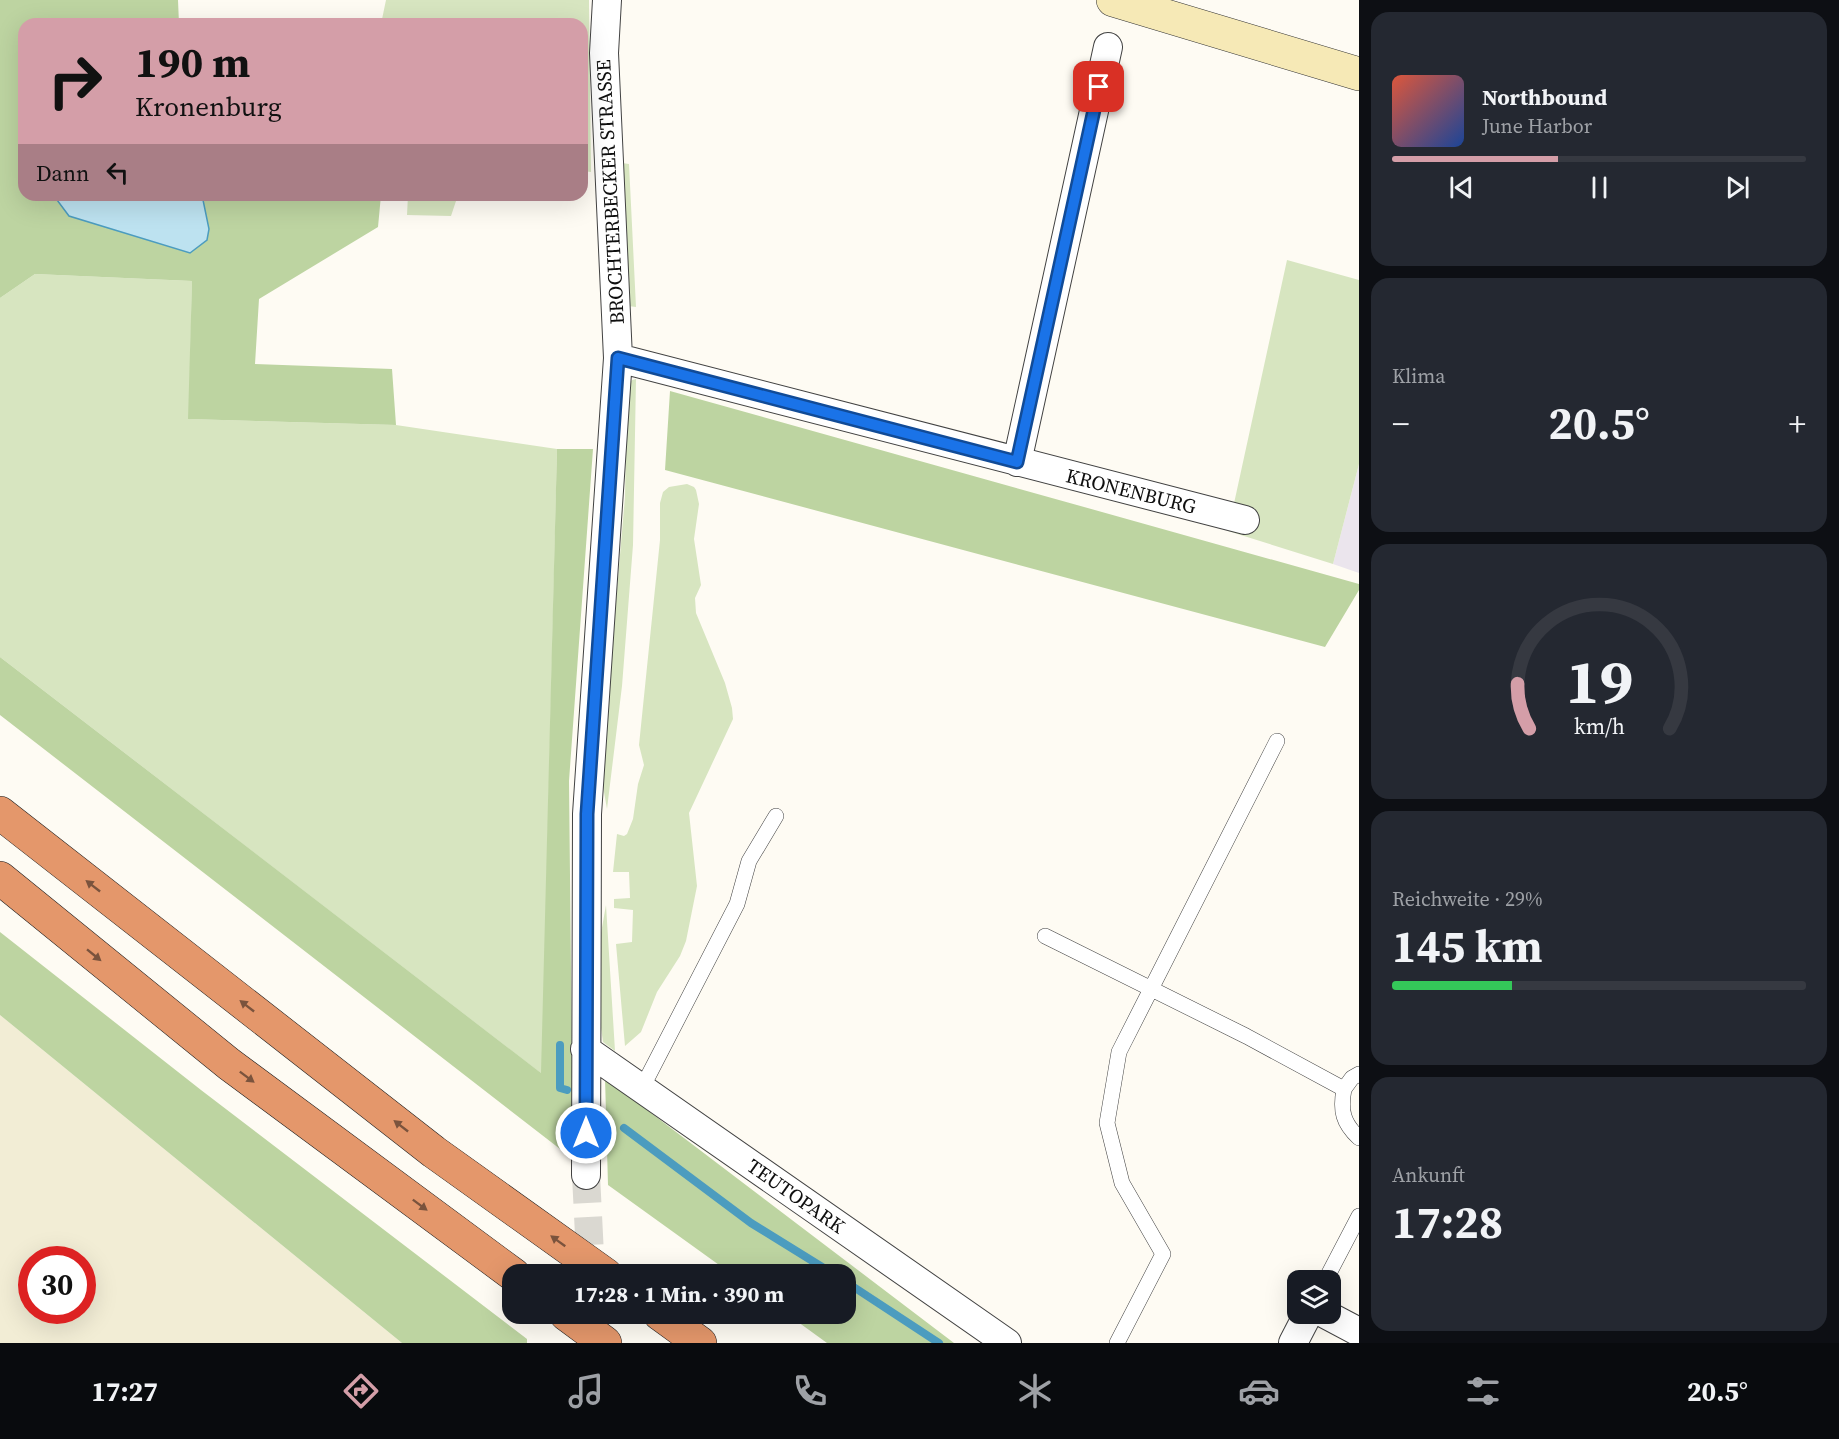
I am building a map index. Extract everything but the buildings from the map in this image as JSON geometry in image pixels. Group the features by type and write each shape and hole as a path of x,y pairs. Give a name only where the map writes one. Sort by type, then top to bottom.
{"highway":[{"path":"0,813 434,1152 591,1264"},
{"path":"0,879 229,1064 502,1266"},
{"path":"579,1324 605,1343"},
{"path":"674,1324 700,1343"}],"main road":[{"path":"1113,0 1359,74"}],"street":[{"name":"BROCHTERBECKER STRASSE","path":"586,1175 587,814 618,358 604,53 607,0"},
{"path":"1017,462 1108,47"},
{"name":"KRONENBURG","path":"618,358 1245,520"},
{"name":"TEUTOPARK","path":"585,1048 1007,1343"},
{"path":"1341,1322 1359,1332"},
{"path":"1296,1342 1304,1324"}],"lane":[{"path":"1117,1343 1163,1254 1122,1183 1107,1123 1119,1052 1277,741"},
{"path":"642,1088 737,904 749,861 776,816"},
{"path":"1045,936 1246,1036 1344,1089"},
{"path":"1359,1074 1352,1078 1344,1089 1341,1105 1343,1117 1349,1129 1359,1138"},
{"path":"1331,1270 1359,1216"}],"shaded area":[{"path":"1359,464 1359,573 1333,564"},
{"path":"0,1015 402,1343 0,1343"}],"green space":[{"path":"0,0 178,0 179,18 18,18 18,201 380,201 378,227 259,299 255,364 392,369 396,425 188,419 192,281 35,274 0,298"},
{"path":"386,0 589,0 591,172 588,172 588,18 382,18"},
{"path":"622,163 629,164 636,307 628,306"},
{"path":"408,201 456,201 451,216 407,215"},
{"path":"1287,260 1359,280 1359,464 1333,564 1228,531"},
{"path":"35,274 192,281 189,419 396,425 557,449 542,1074 0,657 0,298"},
{"path":"636,379 633,545 622,686 607,809 601,775 625,497 627,388 632,380"},
{"path":"670,391 1359,584 1359,590 1325,647 665,470"},
{"path":"557,449 593,449 569,781 573,1159 0,715 0,657 541,1073"},
{"path":"687,484 696,490 699,504 694,539 701,585 695,598 696,613 725,683 733,719 689,813 697,886 686,941 680,956 657,992 641,1032 625,1046 616,944 632,942 633,910 614,908 614,899 630,898 629,872 613,872 617,834 624,836 627,834 633,819 638,784 644,765 639,745 660,540 660,503 663,492 669,487"},
{"path":"606,905 615,1051 603,1042 599,1014 598,950"},
{"path":"0,932 201,1090 502,1320 502,1324 507,1324 527,1339 527,1343 402,1343 0,1015"},
{"path":"605,1078 850,1264 718,1264 608,1185"},
{"path":"856,1269 954,1343 827,1343 801,1324 856,1324"}],"water":[{"path":"58,201 203,201 209,229 207,240 190,253 69,216"}],"waterway":[{"path":"560,1045 560,1088 567,1090"},
{"path":"624,1128 751,1223 817,1264"},
{"path":"856,1289 939,1343"}],"tunnel":[{"path":"586,1175 590,1264"}],"route":[{"path":"586,1133 587,814 618,358 1017,462 1099,87"}]}
